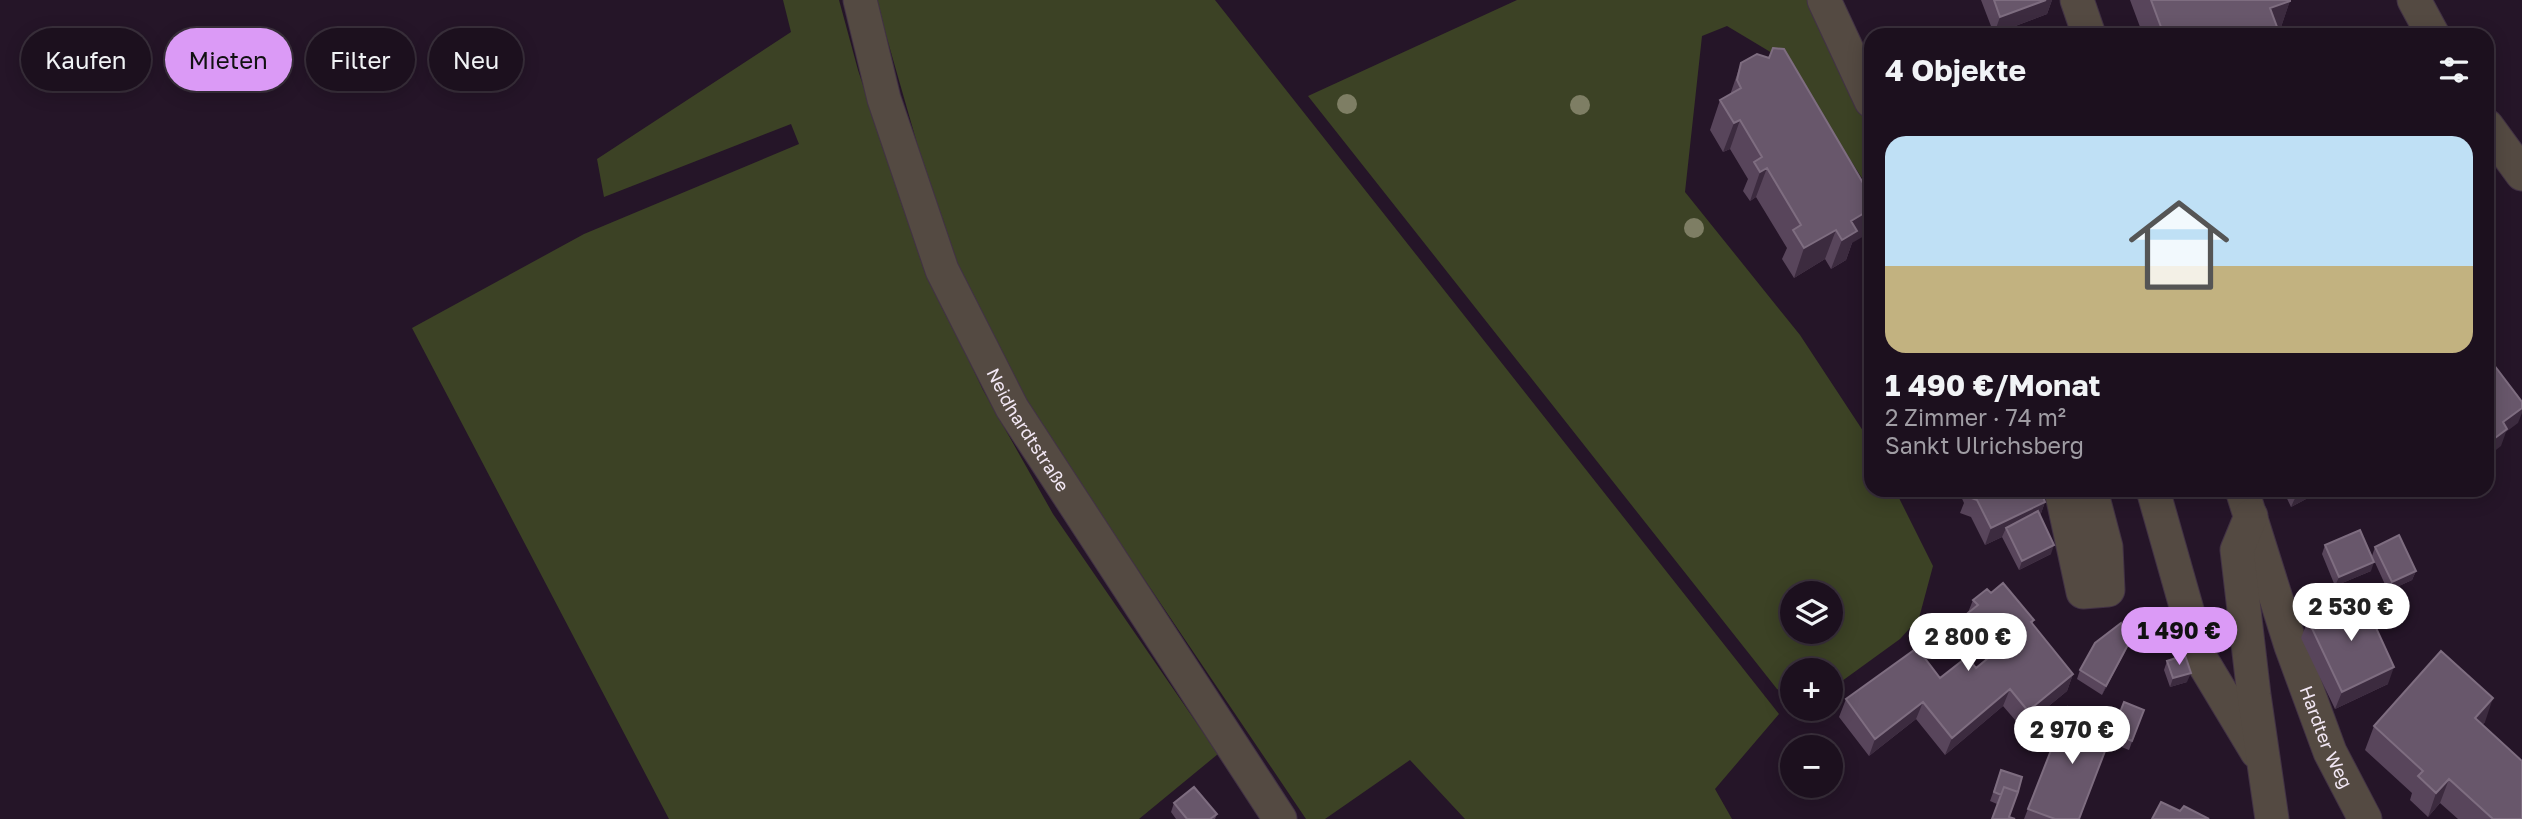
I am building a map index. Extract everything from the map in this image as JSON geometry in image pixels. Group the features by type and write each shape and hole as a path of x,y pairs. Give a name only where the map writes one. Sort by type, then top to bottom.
{"street":[{"name":"Neidhardtstraße","path":"860,0 884,99 942,270 1012,408 1280,819"},
{"path":"1824,0 1864,86"},
{"path":"1839,0 1864,52"},
{"path":"2077,0 2087,28"},
{"path":"2414,0 2429,28"},
{"path":"2494,136 2522,174"},
{"path":"2063,497 2083,592 2108,590 2106,547 2093,497"},
{"path":"2146,497 2176,572"},
{"path":"2154,497 2202,659 2262,760"},
{"path":"2247,503 2237,550 2262,760 2272,819"},
{"name":"Hardter Weg","path":"2247,503 2291,646 2330,752 2365,819"}],"green space":[{"path":"783,0 839,0 858,70 920,257 983,390 1053,514 1218,754 1139,819 669,819 412,328 584,234 799,144 791,124 604,197 597,159 791,32"},
{"path":"876,0 1215,0 1779,714 1715,789 1732,819 1465,819 1410,760 1325,819 1306,819 1043,429 1002,363 964,290 939,220"},
{"path":"1517,0 1821,0 1864,101 1864,181 1787,62 1727,26 1702,36 1685,192 1800,335 1864,432 1864,497 1898,497 1933,566 1919,618 1900,639 1843,680 1843,658 1780,658 1780,691 1308,96"}],"building":[{"path":"1994,0 2046,0 2000,17"},
{"path":"2151,0 2290,0 2270,8 2277,28 2161,28"},
{"path":"1773,48 1784,49 1864,185 1864,213 1851,221 1857,231 1842,240 1836,230 1804,248 1793,230 1801,225 1767,168 1760,172 1754,162 1762,157 1740,120 1734,123 1720,100 1741,88 1737,80 1741,63 1757,54 1769,58"},
{"path":"2494,365 2522,402 2522,408 2503,422 2507,429 2494,439"},
{"path":"1969,497 2043,497 2045,502 1991,528 1977,500"},
{"path":"2038,511 2054,545 2022,561 2006,528"},
{"path":"2360,530 2374,562 2339,577 2325,545"},
{"path":"2399,535 2416,571 2392,582 2375,547"},
{"path":"2003,583 2073,674 2028,711 2010,689 1952,738 1923,702 1875,739 1846,699 1917,648 1940,678 1967,657 1976,668 1998,650 1968,613 1978,605 1973,600 1987,589 1991,593"},
{"path":"2361,595 2394,667 2342,692 2308,620"},
{"path":"2121,623 2130,641 2106,686 2080,670 2095,643"},
{"path":"2441,651 2493,698 2475,718 2522,761 2522,819 2493,819 2449,779 2436,793 2418,776 2423,771 2374,726"},
{"path":"2185,655 2191,673 2173,678 2167,661"},
{"path":"2124,702 2144,710 2132,741 2112,733"},
{"path":"2068,707 2115,725 2079,819 2055,819 2028,809"},
{"path":"2001,770 2022,777 2018,792 2004,787 2001,795 1994,792"},
{"path":"1194,787 1217,814 1210,819 1187,819 1174,803"},
{"path":"2004,787 2018,792 2009,817 2015,819 1992,819"},
{"path":"2161,802 2180,811 2184,806 2209,819 2152,819"}]}
